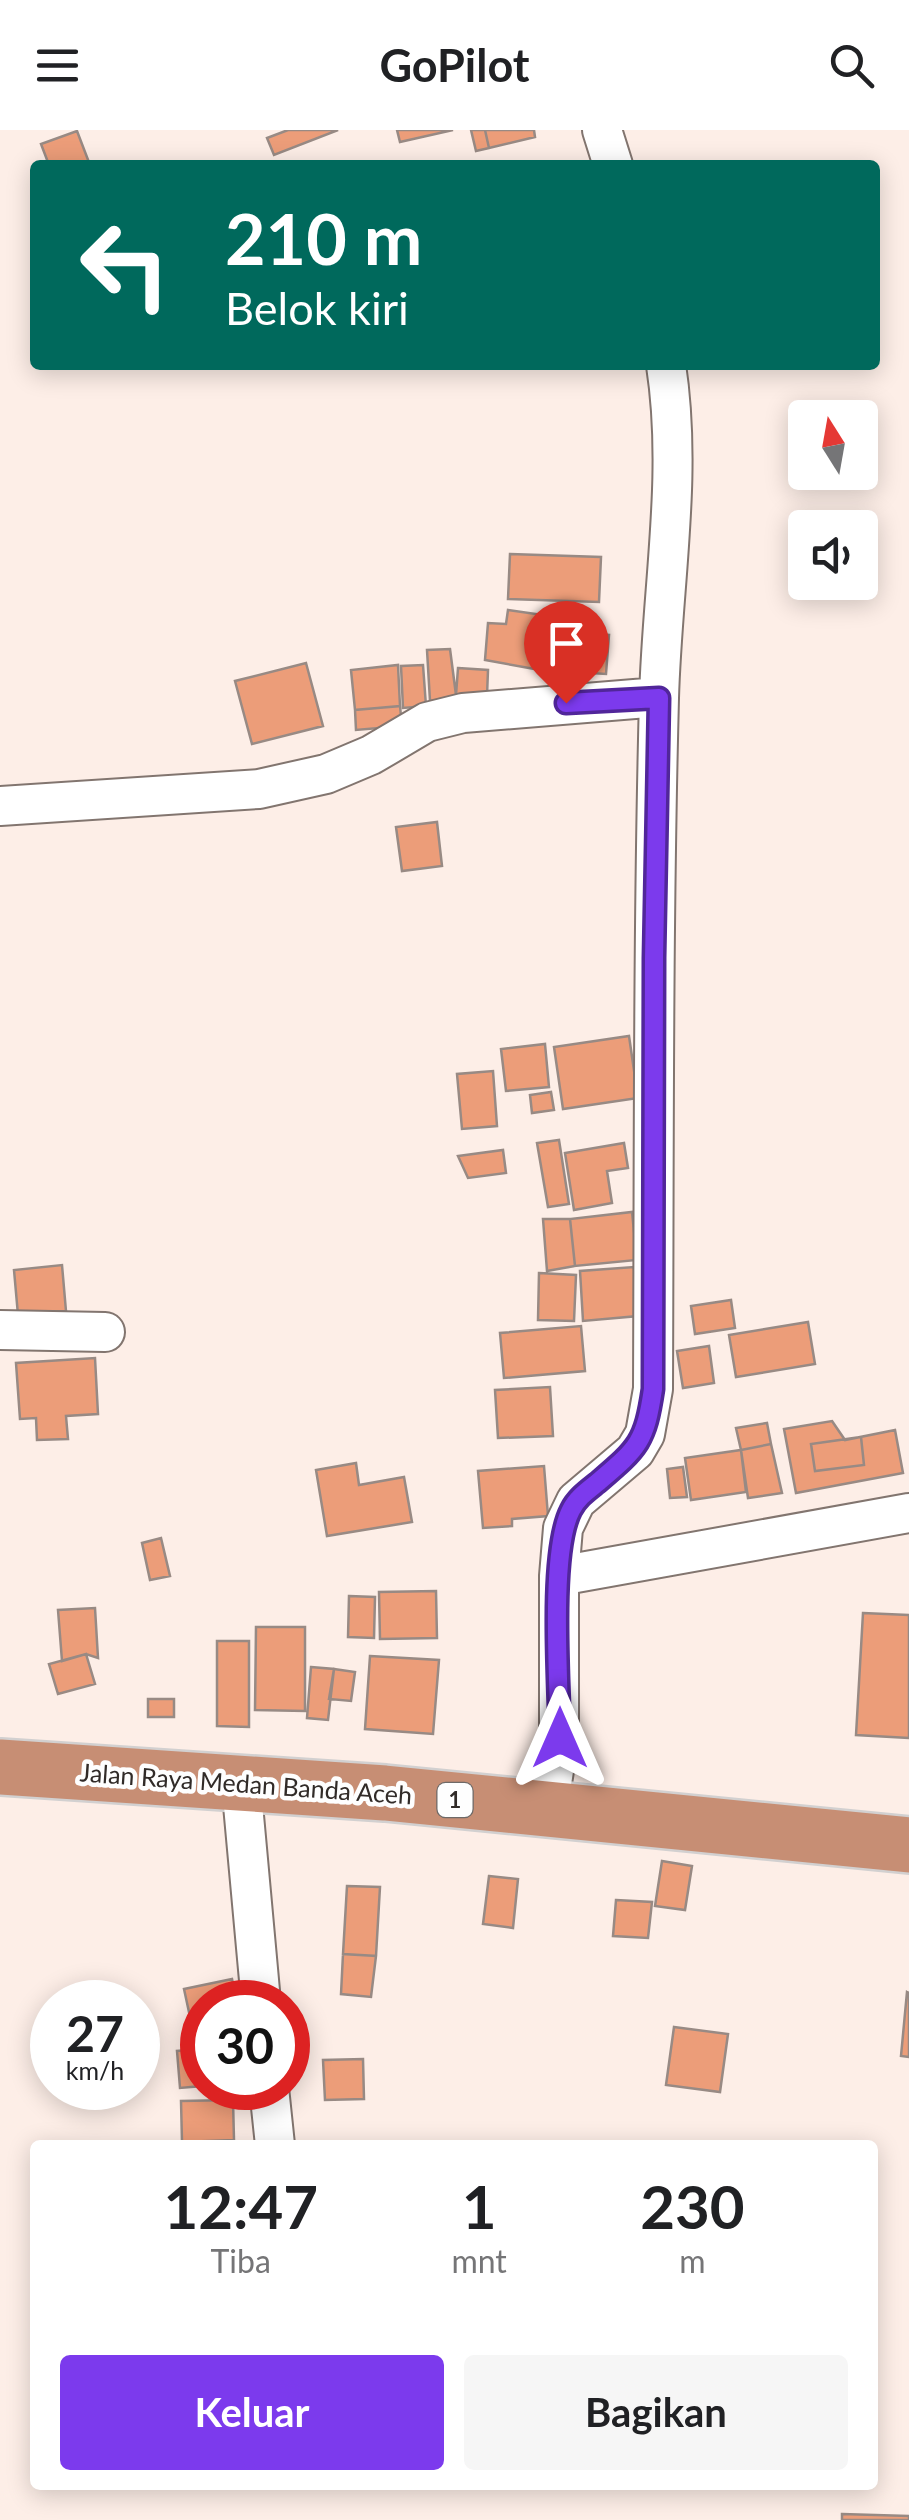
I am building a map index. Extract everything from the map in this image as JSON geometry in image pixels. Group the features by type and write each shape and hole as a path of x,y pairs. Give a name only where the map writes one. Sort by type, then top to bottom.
{"highway":[{"name":"Jalan Raya Medan Banda Aceh","path":"0,1767 385,1792 909,1846"}],"street":[{"path":"602,130 611,160"},
{"path":"548,1809 560,1738 559,1576 563,1528 576,1501 634,1450 645,1434 653,1389 659,698 672,450 666,370"},
{"path":"0,806 259,789 326,774 371,755 428,722 463,712 659,698"},
{"path":"0,1330 105,1332"},
{"path":"559,1576 909,1513"},
{"path":"241,1783 260,1980"},
{"path":"271,2110 274,2140"}],"building":[{"path":"288,130 338,130 274,155 267,138"},
{"path":"397,130 453,130 400,142"},
{"path":"471,130 485,130 489,148 476,151"},
{"path":"485,130 534,130 535,137 489,148"},
{"path":"77,131 88,160 47,160 41,144"},
{"path":"510,554 601,557 599,602 508,599"},
{"path":"508,610 543,615 540,670 485,660 488,623 506,624"},
{"path":"543,615 598,618 596,634 609,635 606,674 540,670"},
{"path":"450,649 456,695 453,699 430,701 427,650"},
{"path":"306,663 323,726 252,744 235,681"},
{"path":"398,665 400,706 355,710 351,670"},
{"path":"423,665 426,706 403,708 401,666"},
{"path":"458,668 488,670 487,696 456,695"},
{"path":"400,706 402,726 356,730 355,710"},
{"path":"437,822 442,866 402,871 396,827"},
{"path":"629,1036 638,1098 563,1109 554,1047"},
{"path":"545,1044 549,1087 506,1091 501,1049"},
{"path":"493,1071 497,1126 462,1129 457,1074"},
{"path":"551,1092 554,1110 532,1113 530,1095"},
{"path":"559,1140 569,1204 548,1207 537,1143"},
{"path":"624,1143 628,1168 607,1171 612,1203 574,1210 565,1153"},
{"path":"503,1150 506,1173 468,1178 458,1156"},
{"path":"632,1212 637,1260 575,1266 570,1219"},
{"path":"543,1219 570,1219 575,1266 547,1271"},
{"path":"62,1265 66,1311 18,1315 14,1270"},
{"path":"634,1267 638,1316 583,1321 580,1271"},
{"path":"539,1273 576,1275 574,1321 538,1320"},
{"path":"731,1300 735,1328 695,1334 691,1306"},
{"path":"808,1322 815,1364 736,1377 729,1335"},
{"path":"581,1326 585,1371 504,1378 500,1333"},
{"path":"709,1346 714,1383 683,1388 677,1351"},
{"path":"95,1358 98,1414 66,1416 68,1439 37,1440 36,1418 20,1419 16,1363"},
{"path":"550,1387 553,1436 498,1438 495,1390"},
{"path":"832,1421 845,1440 895,1430 903,1473 796,1493 784,1429"},
{"path":"767,1423 771,1444 741,1450 736,1428"},
{"path":"861,1437 864,1465 815,1471 811,1444"},
{"path":"771,1444 782,1493 748,1498 741,1450"},
{"path":"741,1450 746,1492 691,1500 685,1458"},
{"path":"356,1463 359,1485 404,1477 412,1522 327,1536 316,1470"},
{"path":"544,1466 548,1516 512,1519 512,1526 483,1528 478,1471"},
{"path":"683,1467 687,1497 670,1498 667,1469"},
{"path":"161,1538 170,1576 150,1580 142,1543"},
{"path":"436,1591 437,1638 380,1639 379,1592"},
{"path":"349,1596 375,1597 374,1638 348,1637"},
{"path":"95,1608 98,1658 86,1654 62,1661 58,1610"},
{"path":"863,1613 909,1615 909,1738 856,1735"},
{"path":"256,1627 305,1627 305,1711 255,1710"},
{"path":"217,1641 249,1641 249,1727 217,1726"},
{"path":"86,1654 95,1684 58,1694 49,1664"},
{"path":"370,1656 439,1660 433,1734 365,1729"},
{"path":"311,1667 334,1669 328,1720 307,1718"},
{"path":"334,1669 355,1672 351,1701 329,1699"},
{"path":"148,1699 174,1699 174,1717 148,1717"},
{"path":"662,1861 692,1866 685,1910 655,1906"},
{"path":"489,1876 518,1879 513,1928 483,1924"},
{"path":"347,1886 380,1887 376,1956 343,1954"},
{"path":"616,1900 652,1902 648,1938 613,1936"},
{"path":"343,1954 376,1956 371,1997 341,1994"},
{"path":"909,1993 909,2057 901,2056"},
{"path":"674,2027 728,2034 720,2092 666,2085"},
{"path":"363,2059 364,2099 325,2100 323,2060"},
{"path":"181,2110 233,2110 234,2140 182,2140"},
{"path":"842,2514 909,2516 909,2520 842,2520"}],"route":[{"path":"560,1738 559,1576 563,1528 576,1501 634,1450 645,1434 653,1389 659,698 566,703"}]}
